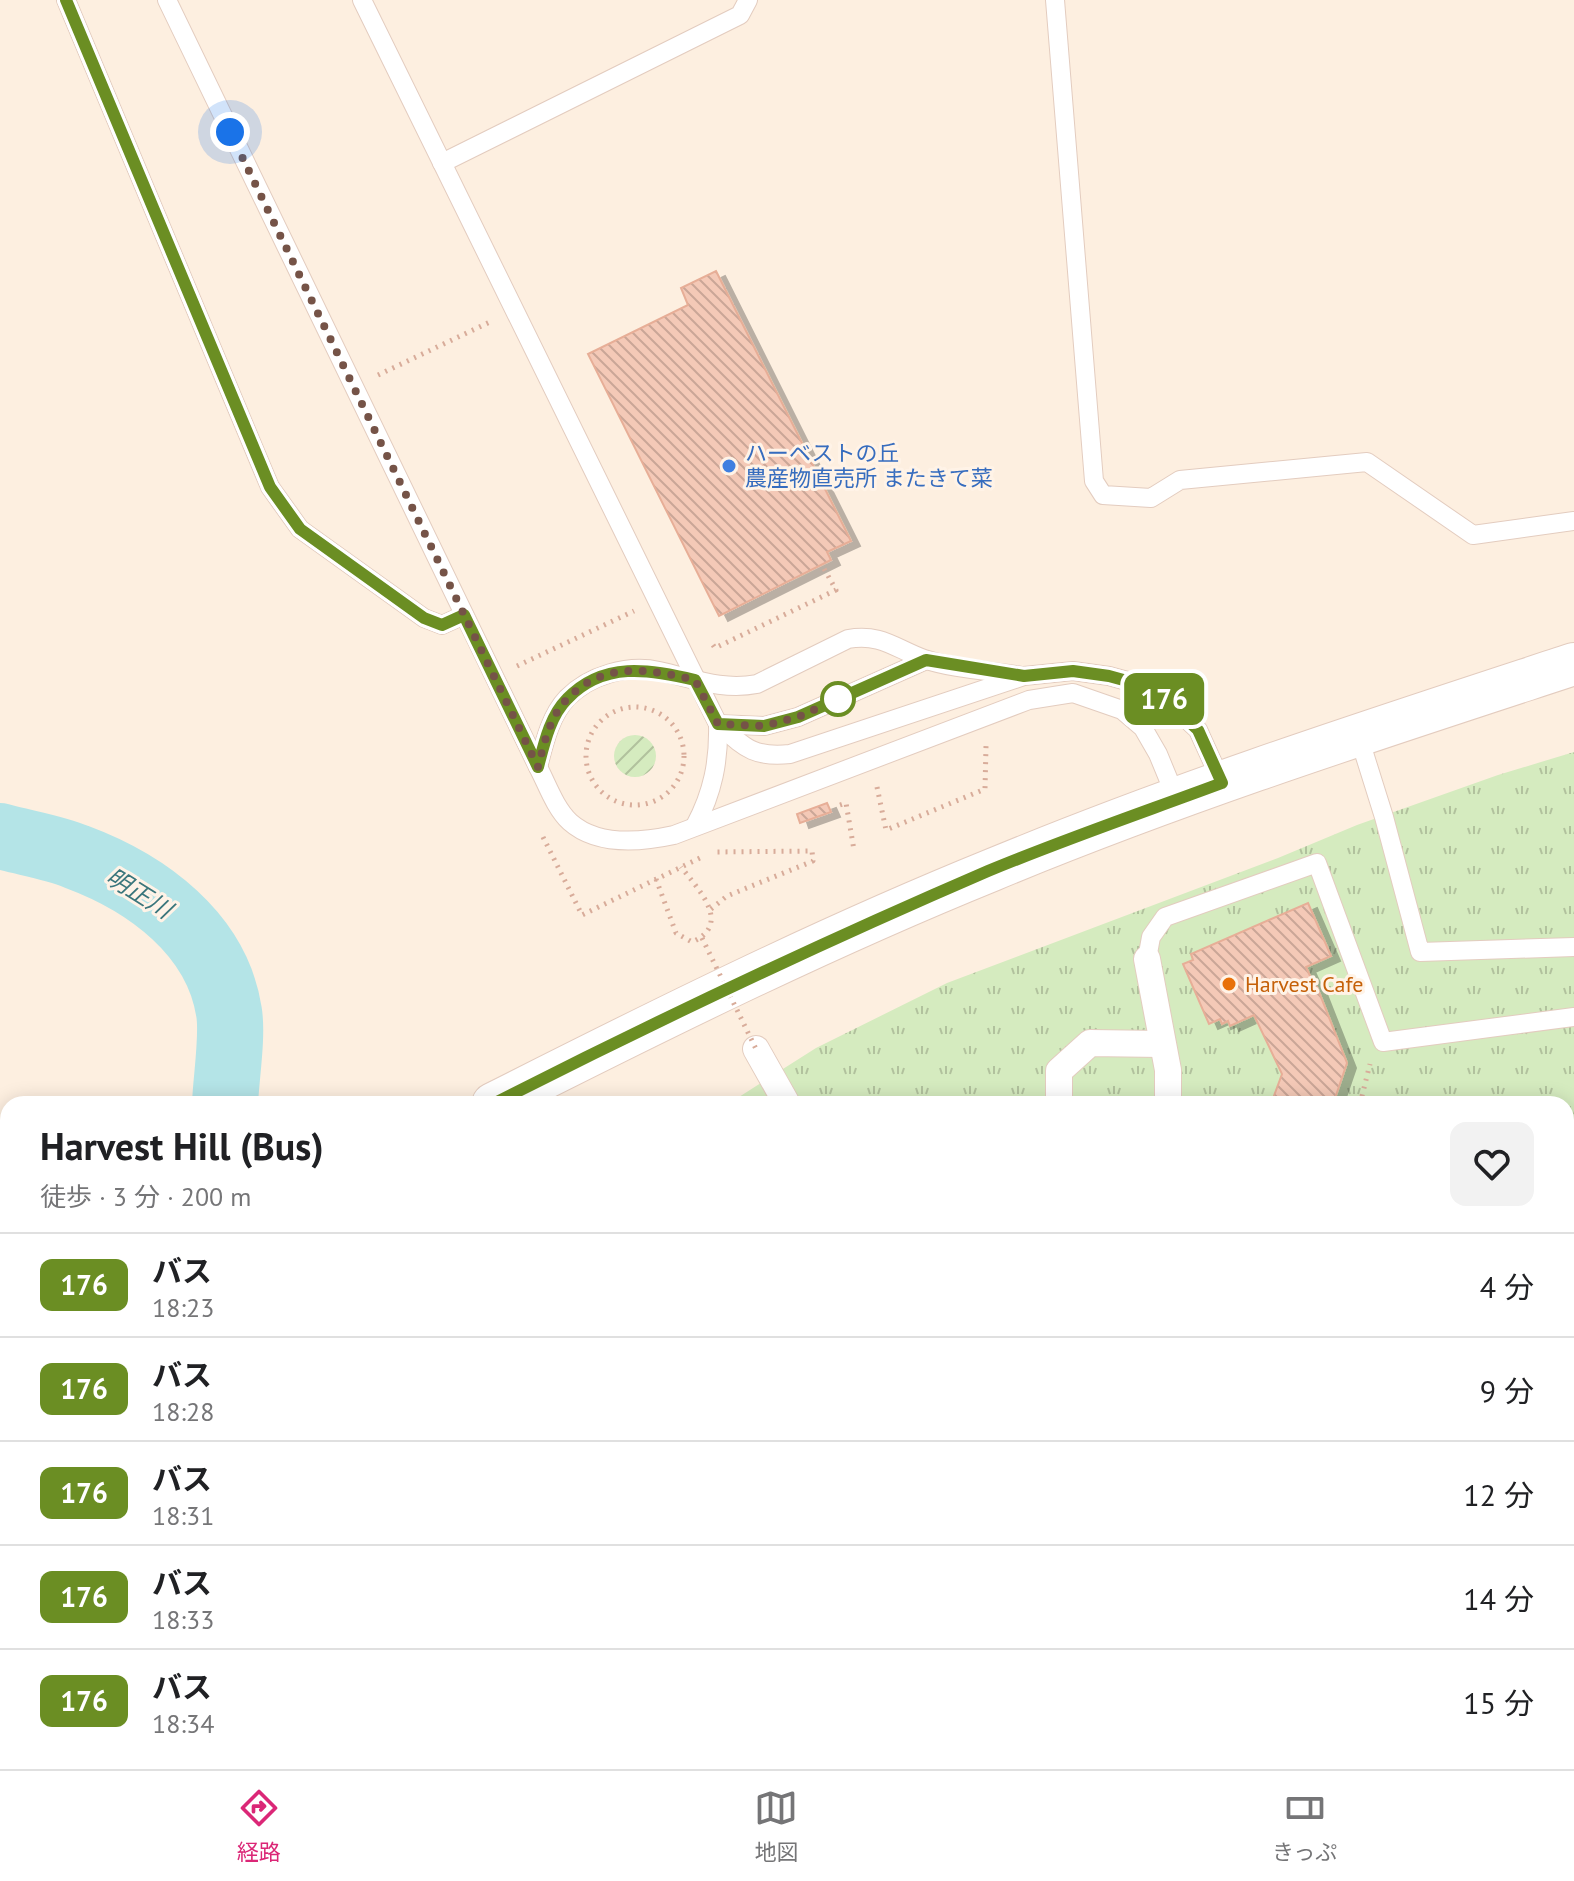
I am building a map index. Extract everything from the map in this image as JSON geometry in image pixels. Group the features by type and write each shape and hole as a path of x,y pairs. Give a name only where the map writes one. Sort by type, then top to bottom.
{"street":[{"path":"509,1096 822,945 992,870 1358,734 1574,664"},
{"path":"1147,959 1168,1070 1168,1096"},
{"path":"1059,1096 1059,1071 1090,1043 1162,1044"},
{"path":"756,1049 782,1096"}],"lane":[{"path":"66,0 270,487 300,529 424,618 442,625 464,615"},
{"path":"167,0 538,767 571,822 595,835 617,841 647,841 674,835 1029,700 1073,693 1122,710 1143,728 1158,754 1177,800"},
{"path":"362,0 695,680 718,724 746,750 768,756 790,754 1024,676 1073,671 1138,684 1183,713 1198,730 1222,783"},
{"path":"442,163 740,15 748,0"},
{"path":"1055,0 1094,481 1103,495 1151,498 1180,480 1367,462 1473,535 1574,521"},
{"path":"538,767 549,728 566,699 596,678 621,670 655,670 725,687 757,684 848,639 865,636 926,660 1024,676"},
{"path":"718,724 764,726 798,717 926,660"},
{"path":"695,826 708,800 714,778 718,724"},
{"path":"1358,734 1420,952 1574,947"},
{"path":"1147,959 1151,937 1165,917 1317,863 1383,1042 1574,1017"}],"path":[{"path":"373,377 492,321"},
{"path":"708,634 715,648 836,590 822,565"},
{"path":"512,668 634,611"},
{"path":"633,707 649,709 663,716 675,727 682,741 684,757 681,773 673,787 647,804 630,806 604,795 587,772 587,743 593,730 604,718 618,710 633,707"},
{"path":"872,762 886,830 985,789 988,717"},
{"path":"832,808 846,803 854,850"},
{"path":"711,909 727,896 813,861 812,851 714,852 743,841"},
{"path":"656,879 676,933 692,942 702,938 710,928 711,909 681,867"},
{"path":"702,938 756,1049"},
{"path":"1362,1096 1370,1064 1383,1042"}],"green space":[{"path":"635,735 650,741 656,756 650,771 635,777 620,771 614,756 620,741"},
{"path":"1574,752 1574,1096 741,1096 816,1048 947,983 1357,825 1498,775"}],"building":[{"name":"ハーベストの丘 農産物直売所 またきて菜","path":"716,271 851,541 827,552 831,560 719,616 588,354 688,305 681,288"},
{"path":"827,803 831,812 800,823 797,814"},
{"path":"1308,903 1331,956 1306,967 1347,1063 1336,1096 1274,1096 1282,1074 1254,1015 1230,1026 1228,1021 1222,1024 1220,1019 1209,1024 1183,964 1193,960 1191,954"}],"waterway":[{"name":"明正川","path":"0,836 58,850 129,881 175,915 194,936 222,984 229,1012 226,1096"}],"bus line":[{"name":"176","path":"66,0 270,487 300,529 424,618 442,625 464,615 538,767 549,728 566,699 596,678 621,670 655,670 695,680 718,724 764,726 798,717 926,660 1024,676 1073,671 1138,684 1164,698 1198,730 1222,783 964,882 624,1038 509,1096"}],"place":[{"name":"ハーベストの丘 農産物直売所 またきて菜","path":"729,466"},
{"name":"Harvest Cafe","path":"1229,984"}],"route":[{"path":"230,132 538,767 549,728 566,699 596,678 621,670 655,670 695,680 718,724 764,726 798,717 849,694 838,699"}]}
